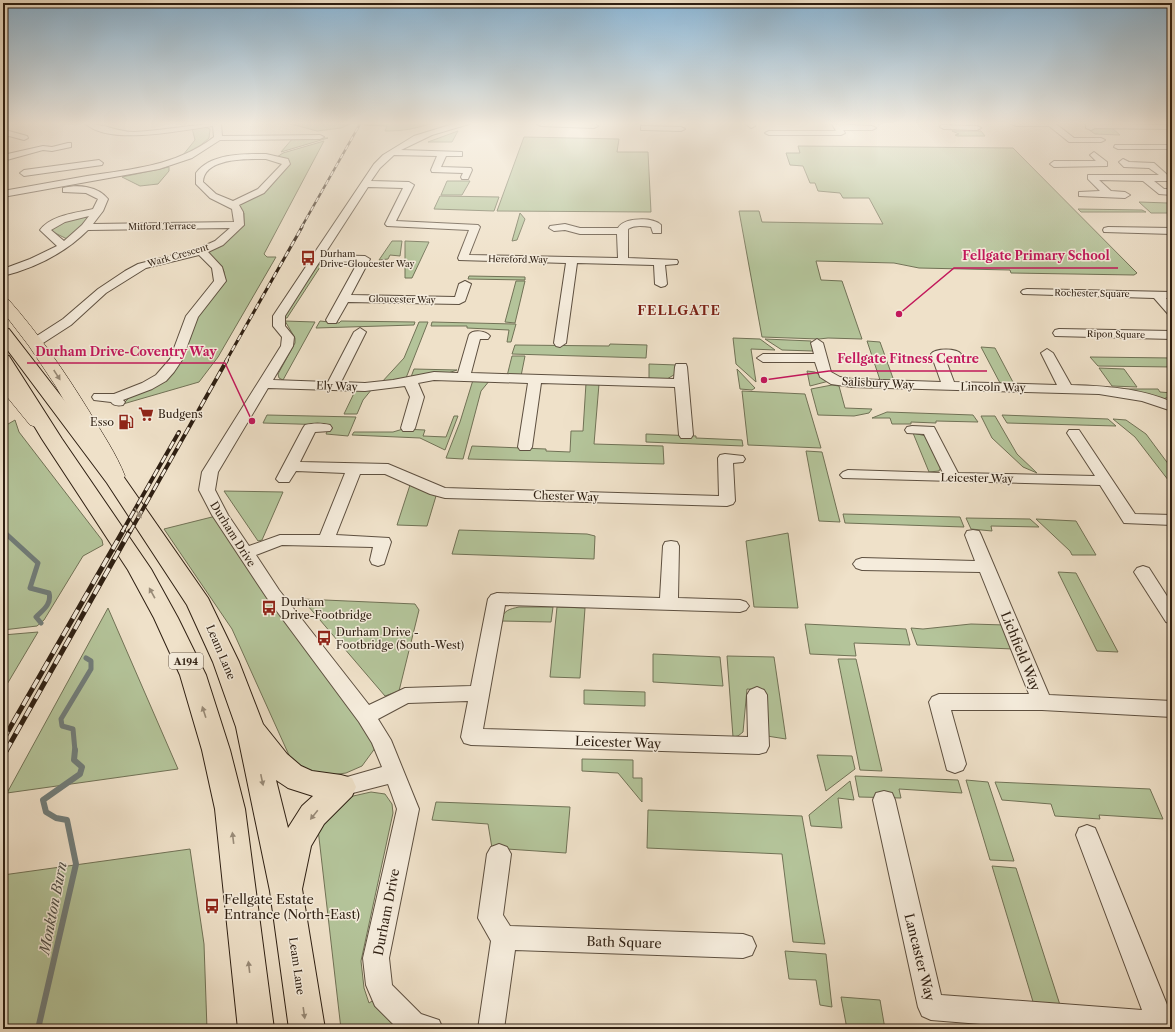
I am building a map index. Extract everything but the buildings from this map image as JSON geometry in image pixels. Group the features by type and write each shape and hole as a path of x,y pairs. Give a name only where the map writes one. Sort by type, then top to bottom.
{"highway":[{"name":"Leam Lane","path":"3,333 116,480 199,604 226,662 250,727 286,891 306,1029"},
{"name":"A194","path":"3,360 52,440 139,569 166,618 193,675 216,750 230,809 256,1029"},
{"path":"56,400 78,408"},
{"path":"250,727 282,768 294,777 307,782 341,787"},
{"path":"286,891 296,843 313,815 341,787"}],"main road":[{"path":"3,302 36,342 78,408 109,460 116,480"},
{"path":"3,381 52,440"}],"street":[{"path":"21,172 28,175 36,188"},
{"path":"3,194 127,172"},
{"path":"201,172 199,182 213,196 234,204 240,215 239,225"},
{"path":"234,204 262,191 279,172"},
{"name":"Durham Drive","path":"374,172 315,258 279,316 279,326 288,338 287,346 210,472 207,490 220,515 273,594 366,716 381,740 395,772 408,810 376,958 379,985 384,997 414,1026 430,1029"},
{"path":"440,180 443,172"},
{"path":"465,177 467,172"},
{"path":"1085,172 1108,194"},
{"path":"1091,177 1168,178 1160,172"},
{"path":"1144,178 1172,201"},
{"path":"87,179 88,190"},
{"path":"365,184 409,185 384,235"},
{"path":"3,203 61,191 88,190 98,194 102,199 98,211 86,227 64,246 46,258 3,273"},
{"path":"1162,192 1172,192"},
{"path":"1082,194 1125,195"},
{"path":"64,246 45,230 47,227 59,221 98,211"},
{"path":"623,261 623,227 627,224 642,223 656,225 657,231"},
{"path":"390,224 476,224 459,270"},
{"name":"Mitford Terrace","path":"86,227 239,225"},
{"name":"Wark Crescent","path":"36,342 74,316 109,286 142,266 200,251 219,243 239,225"},
{"path":"554,228 566,227 580,231 622,231"},
{"path":"1108,230 1172,231"},
{"path":"99,397 117,400 147,386 161,378 176,360 192,316 220,281 217,267 200,251"},
{"path":"315,258 365,259 332,320"},
{"name":"Hereford Way","path":"463,258 673,262"},
{"path":"560,343 572,261"},
{"path":"659,262 660,284"},
{"path":"453,315 465,284"},
{"name":"Rochester Square","path":"1027,292 1172,295"},
{"path":"1157,294 1172,312"},
{"name":"Gloucester Way","path":"344,298 459,301"},
{"path":"25,327 45,329 58,327"},
{"path":"332,386 360,332"},
{"name":"Ripon Square","path":"1059,333 1172,335"},
{"path":"463,377 475,336 484,336"},
{"name":"Salisbury Way","path":"817,343 825,374 836,381 852,383 949,386"},
{"path":"1047,353 1066,389"},
{"name":"Lincoln Way","path":"955,354 937,354 949,386 1123,392 1160,401 1172,407"},
{"path":"763,358 822,358"},
{"path":"682,367 681,383 686,435"},
{"name":"Ely Way","path":"264,384 365,387 434,376 681,383"},
{"path":"525,447 535,379"},
{"path":"408,428 417,397 410,381"},
{"name":"Chester Way","path":"325,428 310,428 287,472 388,469 435,491 445,493 727,501 725,458 738,459"},
{"path":"912,430 929,430 953,478"},
{"path":"1074,433 1130,519 1172,520"},
{"path":"326,540 354,469"},
{"name":"Leicester Way","path":"848,475 1105,481"},
{"name":"Lichfield Way","path":"973,535 1042,702 1172,708"},
{"path":"245,553 280,540 382,542 378,560"},
{"path":"669,603 671,546"},
{"path":"862,564 986,567"},
{"path":"1144,572 1172,618"},
{"name":"Leicester Way","path":"740,606 497,599 471,737 760,746 757,694"},
{"path":"366,716 405,696 479,693"},
{"path":"955,764 939,702 1042,702"},
{"path":"341,787 395,772"},
{"name":"Lancaster Way","path":"884,800 931,1007 1163,1027 1087,835"},
{"path":"491,1029 504,938 490,918 499,854"},
{"name":"Bath Square","path":"504,938 743,946"}],"green space":[{"path":"145,172 168,172 158,184 140,186 122,177"},
{"path":"281,172 307,172 264,254 267,257 276,257 218,357 199,382 123,404 132,395 157,383 191,325 206,304 220,289 224,272 222,267 206,252 244,224 244,213 238,205 264,191"},
{"path":"511,172 649,172 651,212 497,211"},
{"path":"806,172 1037,172 1137,273 1134,275 1011,273 1010,270 919,268 894,263 816,261 821,280 842,281 862,339 762,337 739,211 759,211 762,222 883,224 869,198 843,198 840,193 818,191 815,183 810,183"},
{"path":"447,181 470,181 462,195 441,195"},
{"path":"440,196 499,197 494,211 434,209"},
{"path":"1139,202 1168,203 1172,206 1172,213 1151,213"},
{"path":"1078,209 1142,210 1146,212 1081,212"},
{"path":"520,213 525,219 517,240 512,241"},
{"path":"91,215 82,227 67,239 53,232 52,229 64,221"},
{"path":"392,241 402,241 400,256 390,255 388,259 379,260"},
{"path":"405,241 429,242 412,278 405,278"},
{"path":"324,261 287,318 284,318 315,267"},
{"path":"469,276 525,277 525,280 468,279"},
{"path":"516,281 525,281 515,323 505,322"},
{"path":"285,321 315,322 283,380 279,378 278,374 295,343 295,338"},
{"path":"320,321 339,323 341,321 415,322 414,325 316,328"},
{"path":"419,322 428,322 406,378 381,383 404,358"},
{"path":"432,322 516,324 511,342 507,342 509,330 467,328 467,326 431,326"},
{"path":"733,338 760,339 775,350 751,349 756,382 736,364"},
{"path":"765,339 811,341 813,351 782,350"},
{"path":"867,341 880,342 894,381 880,380"},
{"path":"610,344 647,345 646,358 512,354 515,345 609,346"},
{"path":"981,347 995,348 1014,384 1000,383"},
{"path":"512,356 525,356 521,376 507,376"},
{"path":"1090,357 1172,358 1172,367 1098,366"},
{"path":"649,364 677,365 677,373 667,379 649,379"},
{"path":"1099,368 1124,369 1137,387 1112,386"},
{"path":"414,369 457,370 445,374 411,377"},
{"path":"737,369 755,388 752,390 740,389"},
{"path":"807,371 815,372 829,381 810,386"},
{"path":"473,380 490,380 481,391 463,459 446,458 460,422"},
{"path":"586,383 599,384 594,444 663,446 664,464 468,459 472,446 546,449 546,451 570,452 571,431 583,431"},
{"path":"832,385 839,386 845,408 872,409 869,413 854,416 818,415 811,389"},
{"path":"356,389 372,389 363,400 357,414 344,414"},
{"path":"1117,389 1158,389 1160,392 1172,393 1172,396 1163,399"},
{"path":"742,391 805,394 821,448 748,445"},
{"path":"887,412 973,415 978,422 936,421 936,423 911,422 911,424 892,424 890,418 872,418"},
{"path":"267,415 356,417 348,436 326,434 330,425 263,423"},
{"path":"1002,415 1108,419 1116,426 1007,423"},
{"path":"454,416 458,416 445,450 420,438 352,435 354,432 393,432 403,429 425,430 423,436 446,437"},
{"path":"981,416 995,416 1017,454 1037,473 1023,467 992,438"},
{"path":"1113,419 1126,420 1146,434 1172,469 1172,485 1135,437"},
{"path":"15,420 19,432 102,540 103,545 83,556 44,620 37,626 3,630 3,427"},
{"path":"913,433 926,436 942,465 939,471 929,472"},
{"path":"646,434 742,440 743,446 646,442"},
{"path":"806,451 822,452 840,522 819,521"},
{"path":"410,485 436,496 427,526 397,525"},
{"path":"224,491 283,492 262,540 258,541"},
{"path":"843,514 960,517 964,527 845,523"},
{"path":"220,515 381,740 362,766 346,773 323,776 293,764 232,629 164,529"},
{"path":"966,518 1030,519 1039,527 991,526 992,531 971,529"},
{"path":"1036,519 1076,521 1096,555 1072,555 1070,551"},
{"path":"459,530 587,534 595,536 594,559 452,554"},
{"path":"788,533 798,608 754,607 746,541"},
{"path":"1058,572 1076,573 1118,652 1097,651"},
{"path":"302,599 415,604 419,610 399,691 385,696"},
{"path":"519,607 553,607 551,622 501,621 505,612"},
{"path":"557,607 585,608 580,678 550,677"},
{"path":"108,608 178,769 7,793"},
{"path":"805,624 906,629 910,645 854,643 856,656 810,654"},
{"path":"971,624 1005,625 1013,649 917,645 911,628 923,629"},
{"path":"38,632 3,691 3,635"},
{"path":"653,654 720,657 723,686 653,682"},
{"path":"727,656 774,657 786,739 767,736 761,690 747,689 743,732 738,736 733,737"},
{"path":"838,659 856,659 882,771 860,770"},
{"path":"584,690 645,692 645,706 584,704"},
{"path":"817,755 852,756 855,769 826,791"},
{"path":"582,759 633,760 633,778 642,778 642,802 618,773 582,771"},
{"path":"855,776 958,780 962,793 899,789 901,798 859,797"},
{"path":"966,780 988,782 1014,861 990,860"},
{"path":"850,781 854,800 838,798 842,828 811,826 809,815"},
{"path":"995,782 1150,789 1163,819 1099,815 1100,819 1055,816 1051,804 1002,800"},
{"path":"371,792 385,794 392,804 393,813 361,961 364,988 369,1003 383,994 430,1029 341,1029 318,829 340,799"},
{"path":"436,802 570,807 566,853 492,848 488,824 432,820"},
{"path":"648,810 802,816 825,944 793,942 782,854 647,848"},
{"path":"190,849 204,944 207,1029 3,1029 3,875"},
{"path":"992,866 1016,868 1060,1005 1034,1005"},
{"path":"785,951 826,954 832,1007 820,1005 816,980 789,979"},
{"path":"841,997 880,1000 885,1029 847,1029"}],"waterway":[{"name":"Monkton Burn","path":"3,531 38,563 30,588 49,593 50,597 48,604 36,617 41,623"},
{"name":"Monkton Burn","path":"75,750 73,729 62,726 61,719 91,669 91,661 86,658"},
{"name":"Monkton Burn","path":"38,1029 76,864 67,820 56,818 46,812 43,800 80,774 82,767 74,760 75,750"}],"railway":[{"path":"301,228 333,172"},
{"path":"226,361 302,227"},
{"path":"130,532 227,360"},
{"path":"122,532 179,432"},
{"path":"3,740 123,531"},
{"path":"6,751 130,531"},
{"path":"3,756 6,750"}],"place":[{"name":"Durham Drive-Gloucester Way","path":"308,258"},
{"name":"Fellgate Primary School","path":"899,314"},
{"name":"Fellgate Fitness Centre","path":"764,380"},
{"name":"Budgens","path":"146,414"},
{"name":"Durham Drive-Coventry Way","path":"252,421"},
{"name":"Esso","path":"126,422"},
{"name":"Durham Drive-Footbridge","path":"269,608"},
{"name":"Durham Drive - Footbridge (South-West)","path":"324,638"},
{"name":"Fellgate Estate Entrance (North-East)","path":"212,906"}],"district":[{"name":"FELLGATE","path":"679,310"}]}
